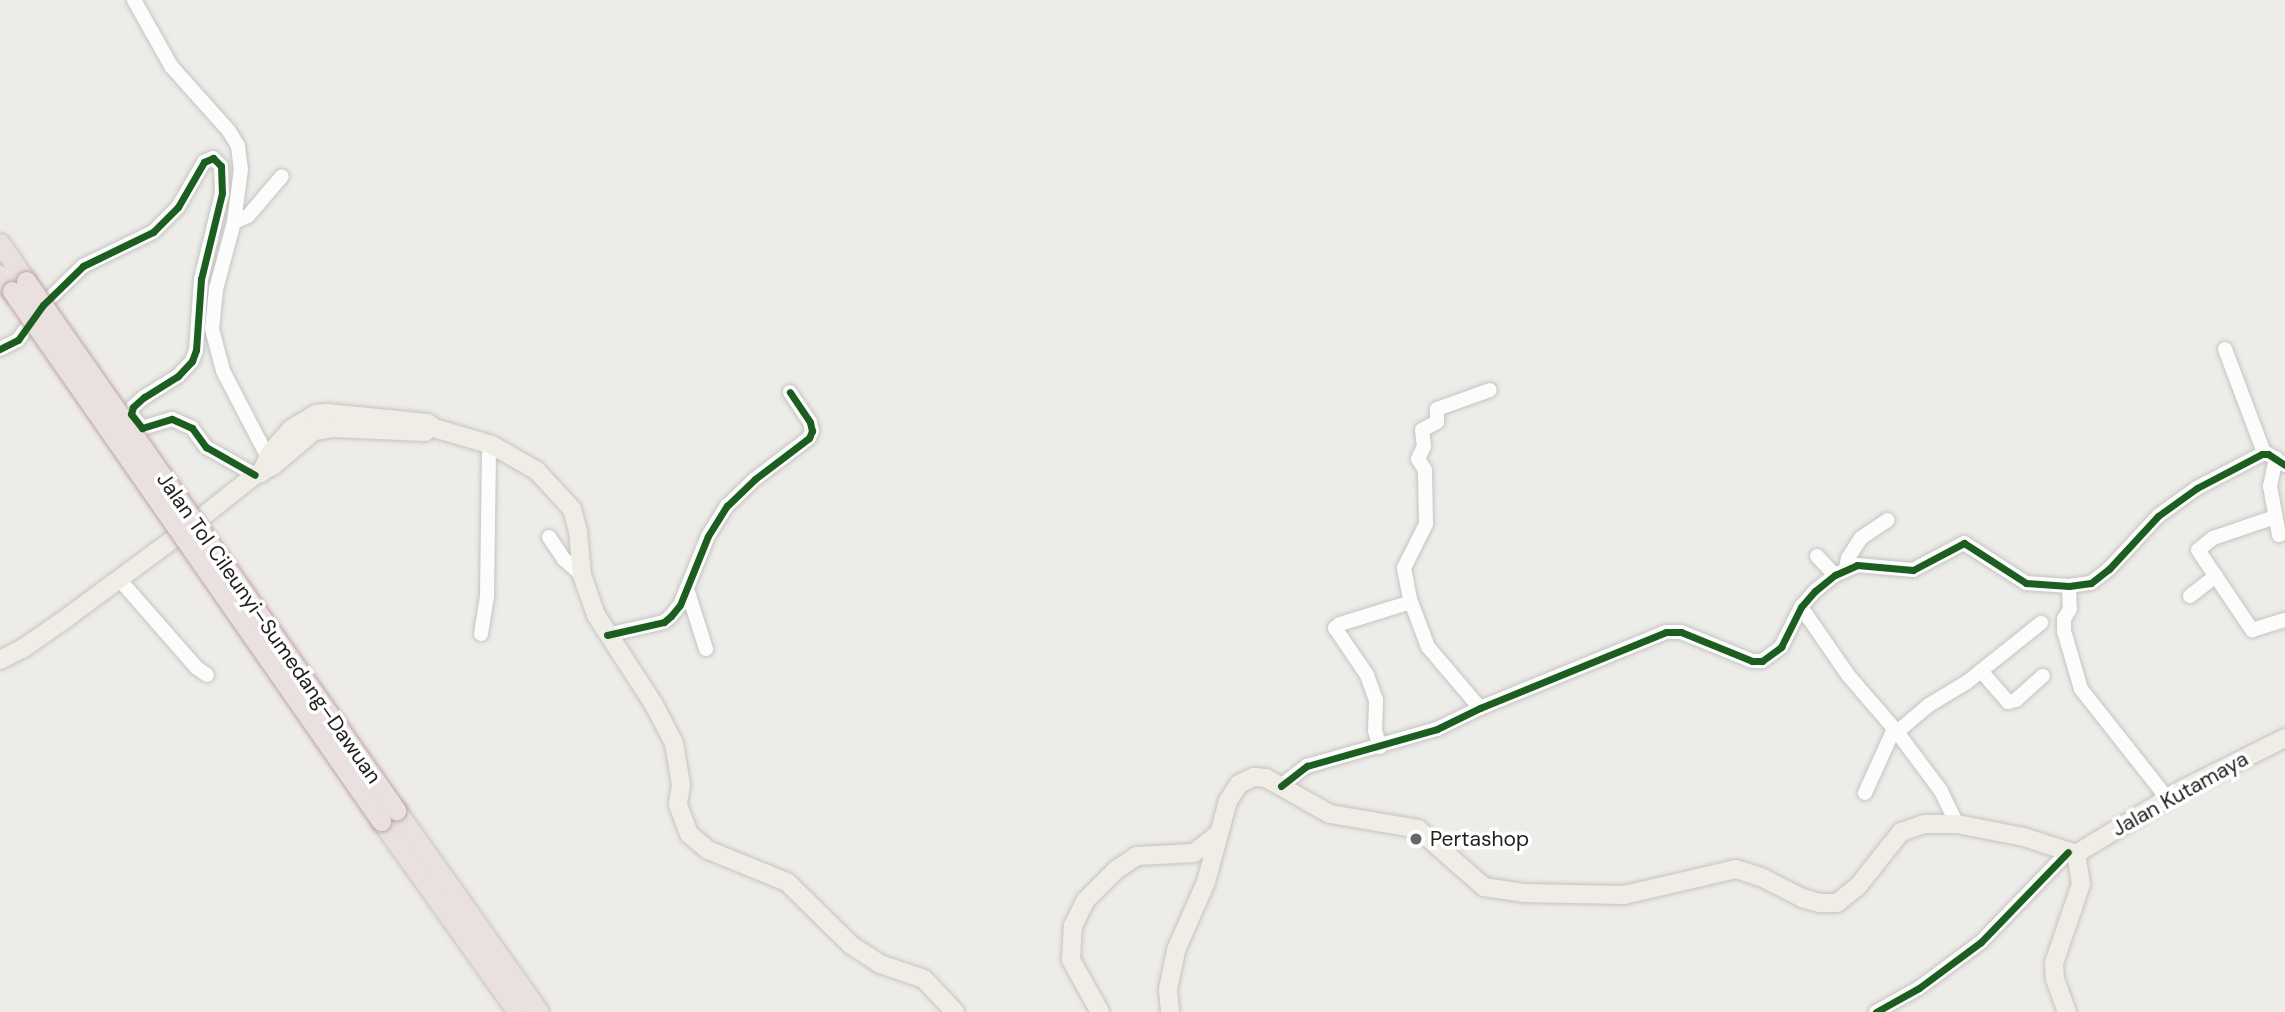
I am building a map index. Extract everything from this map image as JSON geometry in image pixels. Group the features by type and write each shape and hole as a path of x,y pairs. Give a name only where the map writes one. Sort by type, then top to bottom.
{"highway":[{"name":"Jalan Tol Cileunyi–Sumedang–Dawuan","path":"0,243 19,286 389,815 517,1012"},
{"name":"Jalan Tol Cileunyi–Sumedang–Dawuan","path":"0,275 19,286"},
{"name":"Jalan Tol Cileunyi–Sumedang–Dawuan","path":"389,815 539,1012"}],"main road":[{"path":"264,468 291,429 316,414 335,421 374,424 415,420 489,444 524,460 572,509 578,533 582,575 596,615 653,703 674,743 681,785 678,805 683,822 696,842 735,862 787,882 851,945 880,964 924,979 955,1012"},
{"path":"0,660 22,649 119,579 314,431 335,421"},
{"name":"Jalan Kutamaya","path":"2072,853 2167,798 2285,738"},
{"path":"1170,1012 1168,989 1176,950 1206,882 1218,834 1233,791 1245,779 1260,777 1330,814 1418,829 1484,887 1524,893 1624,895 1736,869 1763,878 1812,902 1837,903 1858,886 1901,832 1924,824 1957,824 2024,837 2072,853 2081,884 2054,963 2055,979 2067,1012"},
{"path":"1100,1012 1071,960 1073,926 1085,901 1116,870 1137,856 1194,853 1218,834"},
{"path":"1194,853 1203,867 1206,882"}],"street":[{"path":"134,0 171,66 235,139 240,169 234,222 216,289 212,329 223,371 264,468"},
{"path":"0,349 18,340 43,305 83,266 153,232 178,207 204,162 213,158 221,166 222,193 201,279 196,350 192,361 178,376 144,397 133,407 131,414 142,428 172,419 192,428 206,447 264,468"},
{"path":"234,222 248,216 282,177"},
{"path":"2225,349 2275,459 2270,486 2278,535"},
{"path":"1480,708 1435,659 1410,598 1404,564 1427,519 1425,470 1418,459 1424,446 1422,430 1437,422 1437,409 1490,390"},
{"path":"607,635 664,622 677,610 696,559 727,506 811,435 810,422 790,392"},
{"path":"481,634 487,595 489,444"},
{"path":"1841,572 1865,564 1914,570 1964,544 2020,581 2069,586 2097,580 2177,502 2238,465 2275,459"},
{"path":"2275,517 2200,545 2197,550 2252,630 2285,620"},
{"path":"1281,786 1314,764 1437,729 1480,708 1666,632 1681,632 1752,661 1762,662 1781,647 1801,607 1841,572 1861,538 1888,520"},
{"path":"549,537 564,559 582,575"},
{"path":"1817,556 1841,572"},
{"path":"2190,596 2216,576"},
{"path":"119,579 181,646 197,668 207,675"},
{"path":"2069,586 2070,609 2064,619 2064,631 2081,690 2167,798"},
{"path":"687,589 706,649"},
{"path":"1380,747 1375,731 1376,700 1367,675 1335,628 1410,598"},
{"path":"1801,607 1848,675 1896,730 1941,791 1957,824"},
{"path":"1865,793 1896,730 1981,671 2041,623"},
{"path":"1981,671 2008,702 2017,699 2043,676"},
{"path":"1876,1012 1919,988 1981,942 2072,853"}],"cycle path":[{"path":"0,349 18,340 43,305 83,266 153,232 178,207 204,162 213,158 221,166 222,193 201,279 196,350 192,361 178,376 144,397 133,407 131,414 142,428 172,419 192,428 206,447 255,475"},
{"path":"607,635 664,622 671,616 680,605 708,536 727,506 755,479 809,438 812,431 810,422 790,392"},
{"path":"1281,786 1307,766 1437,729 1480,708 1666,632 1681,632 1752,661 1762,661 1781,647 1801,607 1815,591 1835,575 1857,565 1913,570 1964,543 2026,583 2069,586 2091,583 2109,569 2158,516 2197,488 2262,454 2268,454 2285,465"},
{"path":"1876,1012 1919,988 1981,942 2068,852"}],"place":[{"name":"Pertashop","path":"1416,839"}]}
